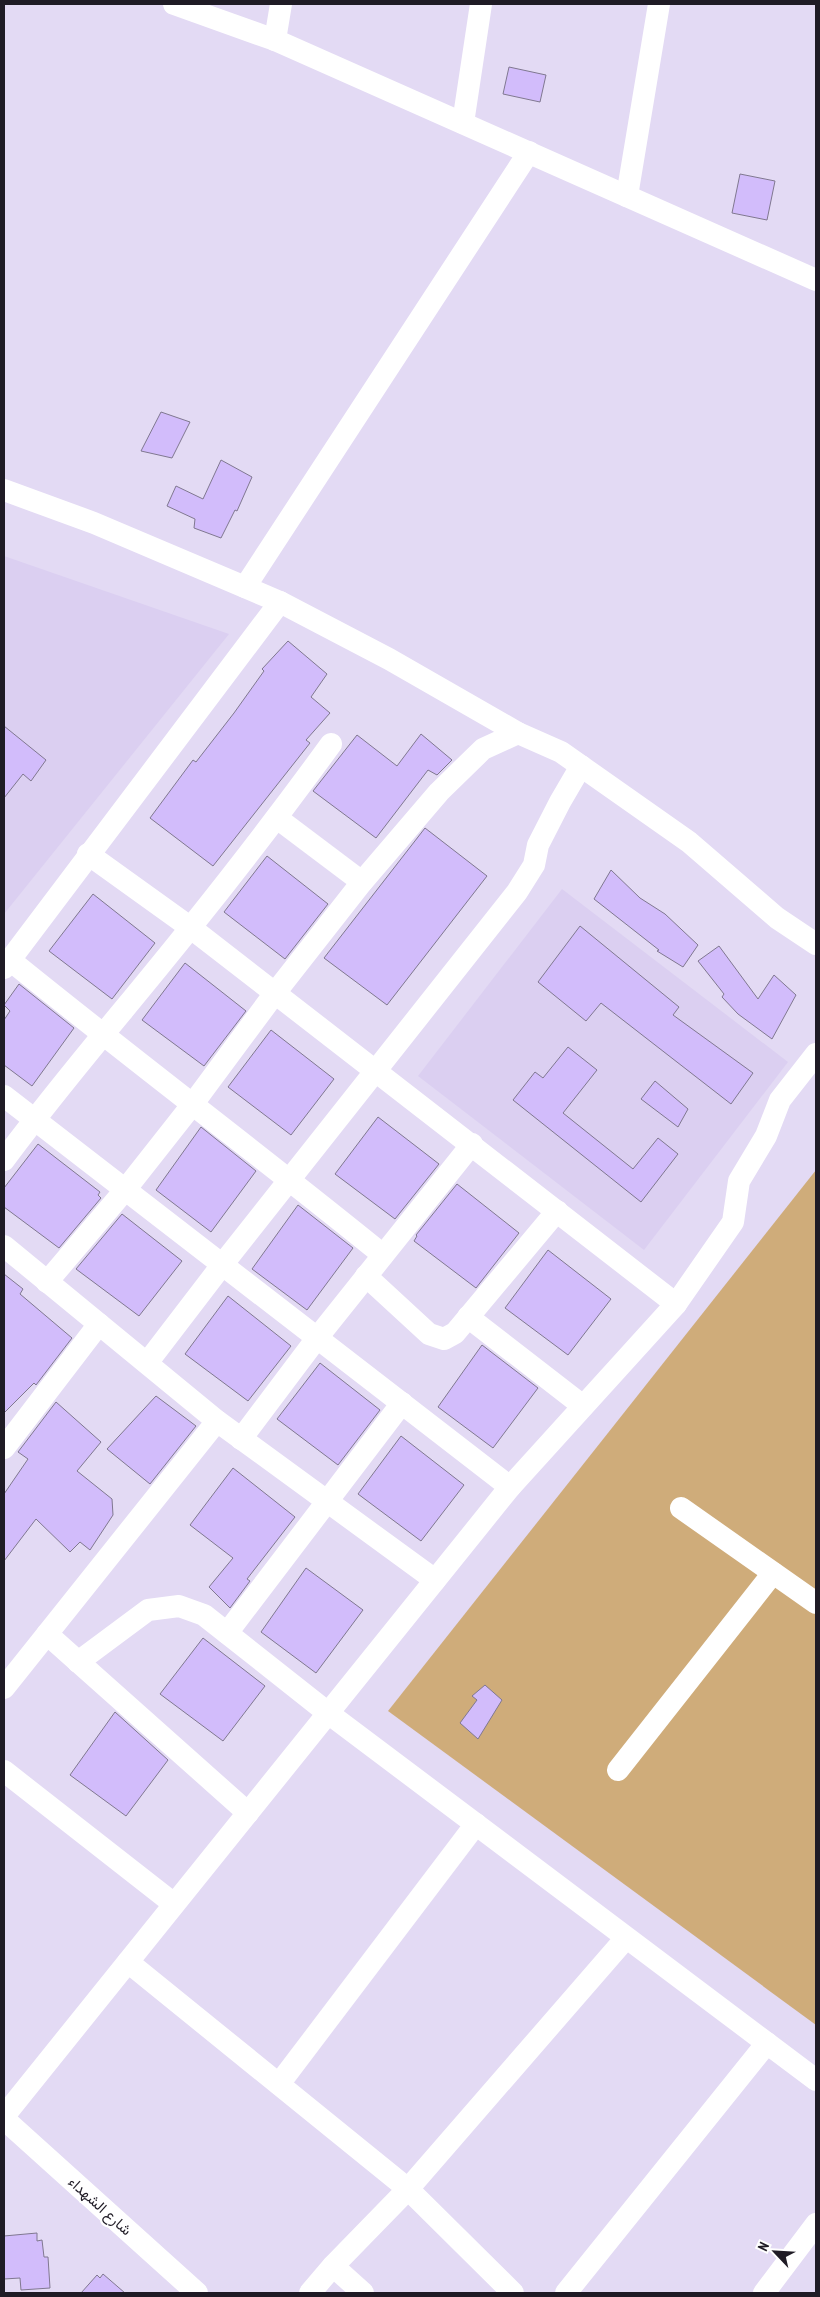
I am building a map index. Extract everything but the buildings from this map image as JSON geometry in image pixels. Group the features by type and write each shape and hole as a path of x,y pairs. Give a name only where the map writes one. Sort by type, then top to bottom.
{"street":[{"path":"174,4 275,40 627,196 816,277"},
{"path":"275,40 281,4"},
{"path":"463,123 481,4"},
{"path":"627,196 659,4"},
{"path":"245,587 529,152"},
{"path":"4,490 94,523 280,602 390,659 518,733 561,752 688,842 777,918 816,944"},
{"path":"280,602 213,693 88,854 7,964 103,1035 290,1180 383,1256"},
{"path":"48,1282 125,1190 192,1105 275,992 362,882 461,769 484,749 518,733"},
{"path":"4,1160 34,1120 191,928 277,818 331,744"},
{"path":"147,1363 222,1264 517,892 534,865 538,845 581,766"},
{"path":"277,818 362,882"},
{"path":"88,854 191,928 275,992 676,1304"},
{"path":"4,2117 510,1487 676,1304 733,1222 739,1181 766,1136 780,1100 816,1054"},
{"path":"4,1096 510,1487"},
{"path":"241,1439 317,1338 472,1144"},
{"path":"366,1276 429,1334 444,1339 455,1332 557,1211"},
{"path":"4,1246 217,1421 435,1580"},
{"path":"468,1316 583,1406"},
{"path":"4,1448 99,1324"},
{"path":"227,1633 402,1403"},
{"path":"4,1688 217,1421"},
{"path":"681,1508 816,1603"},
{"path":"618,1770 773,1573"},
{"path":"78,1662 148,1610 179,1606 204,1615 328,1713 816,2080"},
{"path":"47,1634 248,1813"},
{"path":"4,1771 174,1904"},
{"path":"278,2084 476,1824"},
{"path":"310,2293 333,2266 408,2189 626,1938"},
{"path":"128,1962 408,2189 513,2293"},
{"path":"566,2293 767,2043"},
{"name":"شارع الشهداء","path":"4,2117 197,2293"},
{"path":"764,2293 816,2224"},
{"path":"333,2266 363,2293"}],"shaded area":[{"path":"4,556 229,634 4,914"},
{"path":"562,889 788,1062 644,1250 418,1076"},
{"path":"816,1170 816,2025 388,1711"}]}
